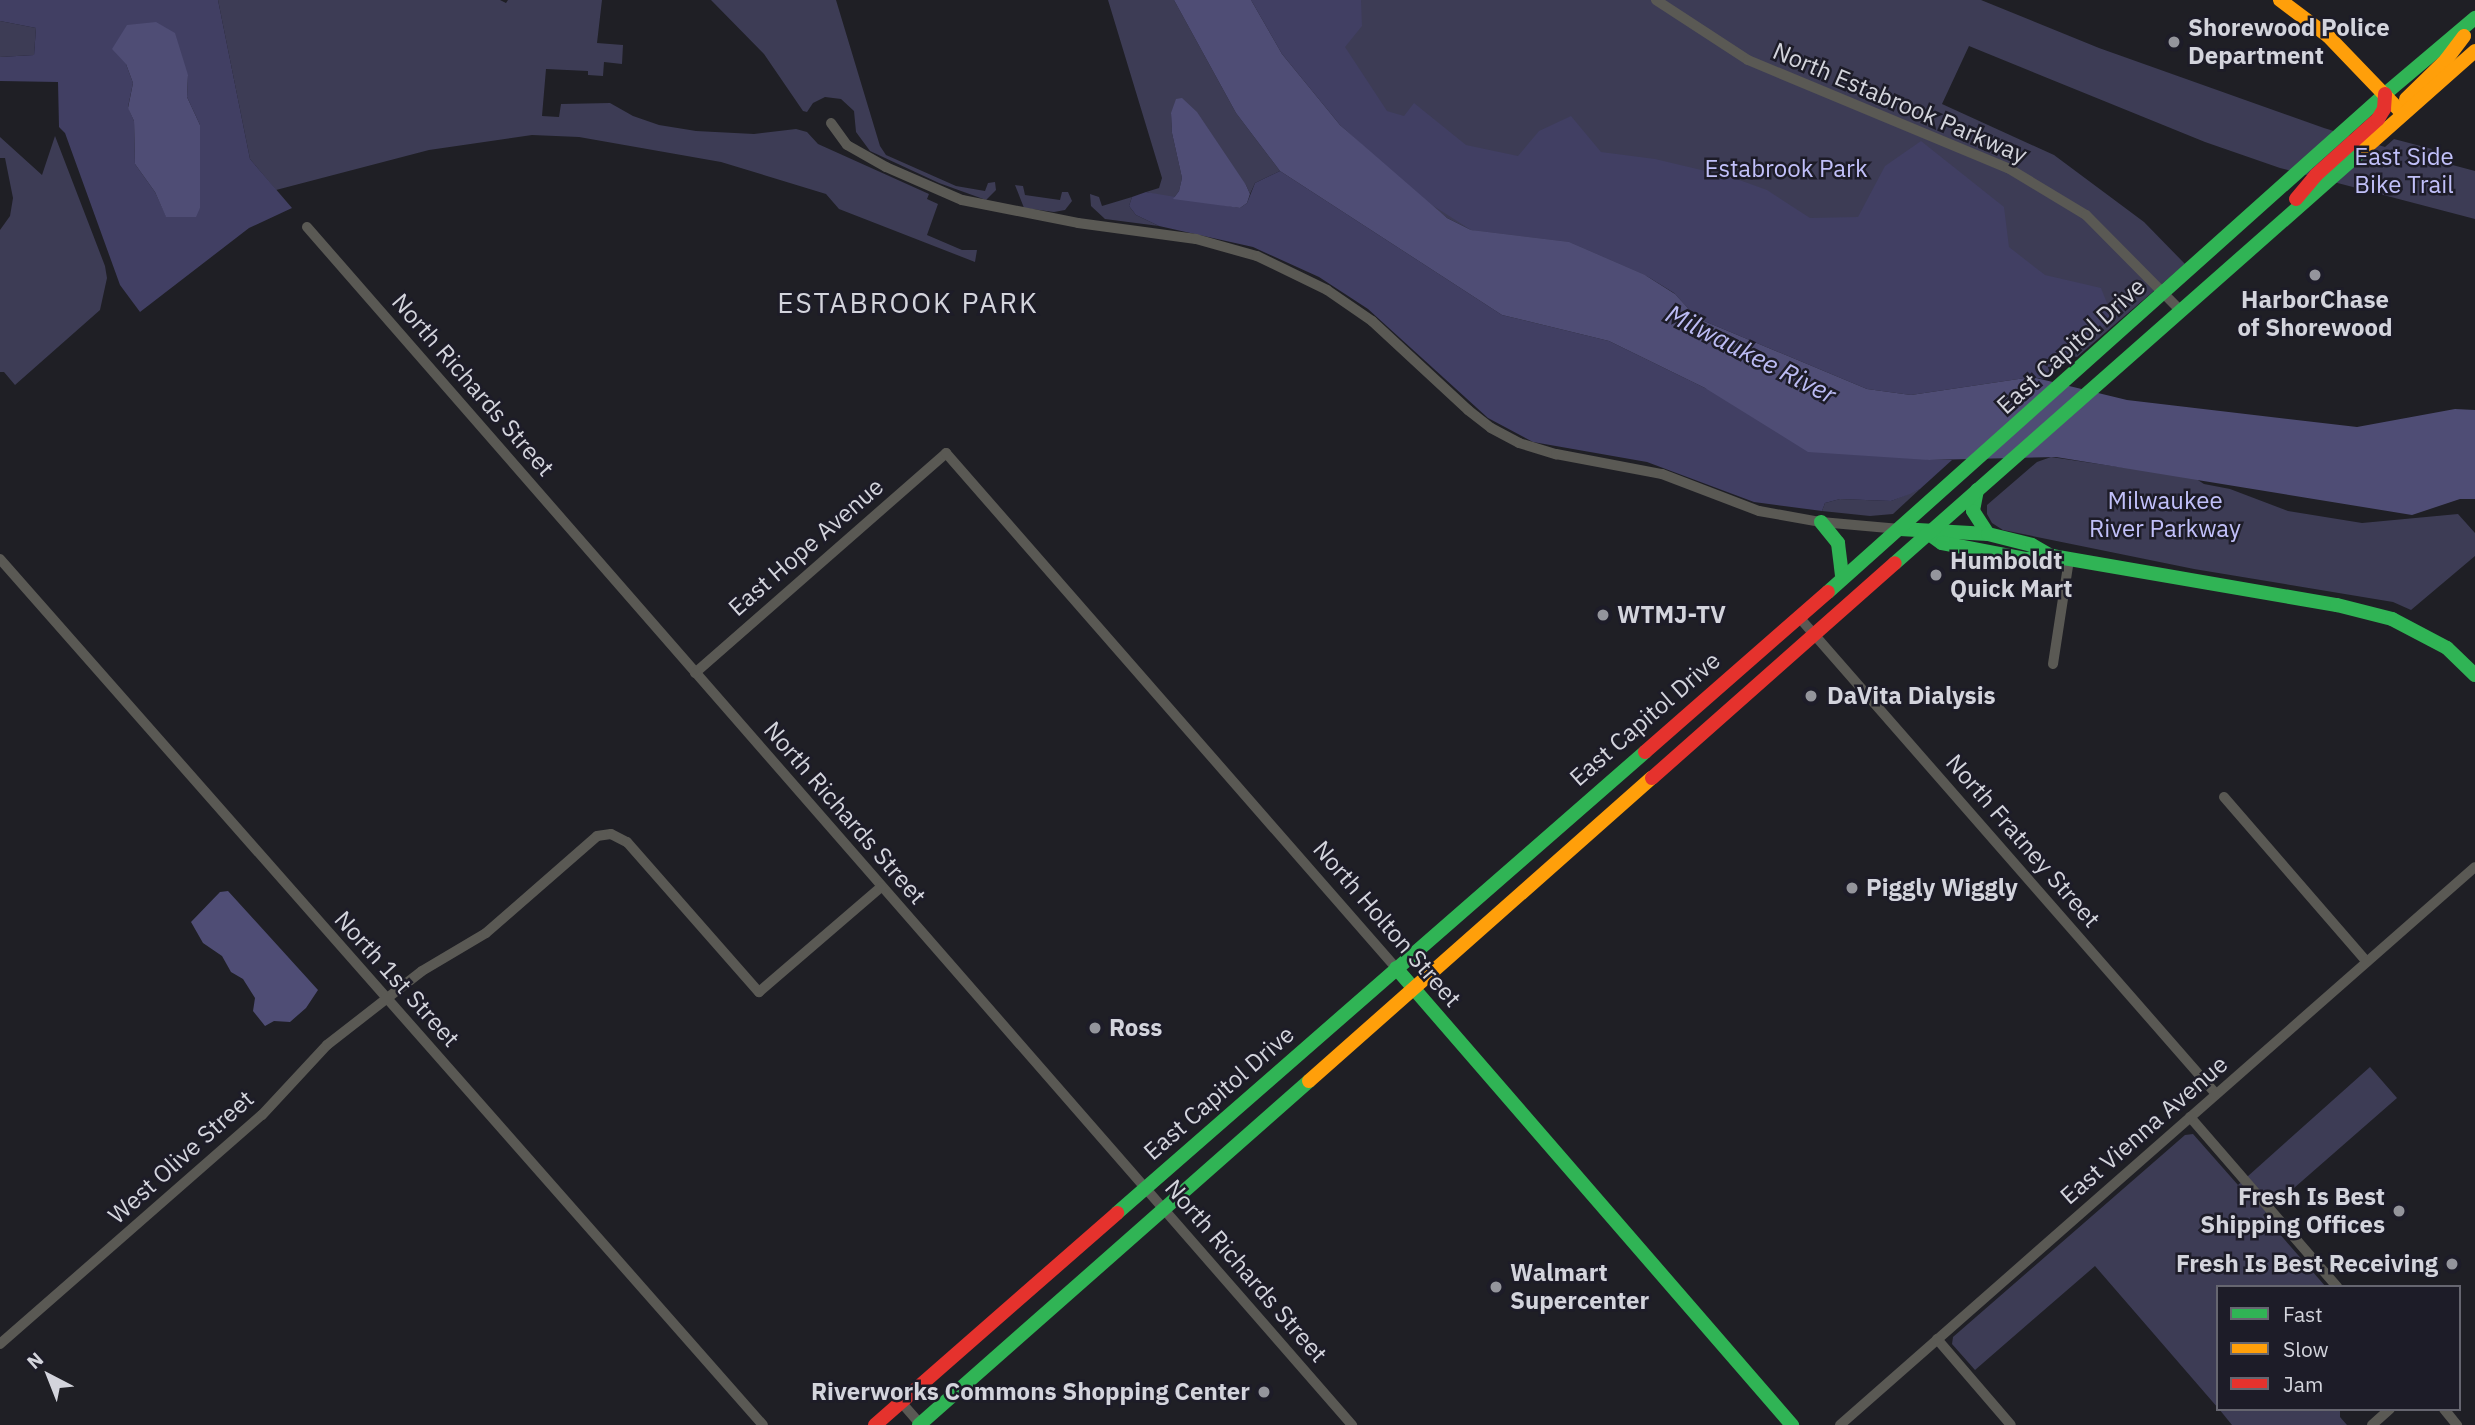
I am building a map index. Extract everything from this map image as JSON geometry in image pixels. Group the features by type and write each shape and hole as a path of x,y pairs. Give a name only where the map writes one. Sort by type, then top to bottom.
{"main road":[{"path":"2280,0 2320,28 2403,114"},
{"name":"East Capitol Drive","path":"875,1425 1900,529 2385,94 2475,18"},
{"path":"2403,114 2407,97 2446,60 2475,18"},
{"name":"East Capitol Drive","path":"920,1425 2475,51"},
{"path":"2296,176 2286,197 2264,221 2273,230 2309,182 2378,119 2384,109 2385,94"},
{"path":"1977,490 1973,511 1981,528 1988,534"},
{"path":"1821,522 1838,543 1842,578"},
{"path":"1900,529 1928,533 1955,530 1988,534 2032,545 2052,556"},
{"path":"1928,533 1942,543 2026,559 2052,556 2337,606 2392,619 2447,648 2475,675"},
{"name":"North Holton Street","path":"1396,968 1792,1425"}],"street":[{"name":"North Estabrook Parkway","path":"1656,0 1748,60 2008,168 2086,215 2181,311"},
{"path":"831,123 846,145 962,200 1066,221 1196,239 1256,256 1327,290 1372,321 1468,410 1491,428 1519,443 1556,453 1644,469 1759,511 1821,522 1900,529"},
{"name":"North Richards Street","path":"307,227 1352,1425"},
{"name":"East Hope Avenue","path":"695,673 946,453"},
{"name":"North Holton Street","path":"946,453 1396,968"},
{"name":"North 1st Street","path":"0,559 762,1425"},
{"path":"2053,664 2070,559"},
{"name":"North Fratney Street","path":"1798,616 2216,1094"},
{"path":"2224,797 2367,962"},
{"name":"West Olive Street","path":"0,1344 262,1115 327,1045 422,971 486,933 597,836 611,834 627,842 759,992 881,887"},
{"name":"East Vienna Avenue","path":"1840,1425 2475,867"},
{"path":"2190,1117 2335,1285"},
{"path":"1937,1339 2011,1425"},
{"path":"901,1402 920,1425"},
{"path":"2372,1425 2388,1411"},
{"path":"2446,1411 2458,1425"}],"green space":[{"path":"218,0 500,0 506,3 508,0 602,0 597,43 623,45 622,64 604,62 603,76 588,75 588,71 546,69 542,116 559,117 561,104 610,103 633,116 659,125 696,131 754,134 796,129 807,132 818,144 929,194 927,199 938,204 927,235 962,250 977,250 975,262 839,209 826,194 721,162 579,137 532,135 429,150 276,190 250,159"},
{"path":"711,0 836,0 880,146 886,155 956,186 985,191 988,183 995,182 996,190 986,200 939,183 870,151 856,132 854,111 841,99 825,97 813,103 807,112 803,111 764,54"},
{"path":"1108,0 1174,0 1236,113 1280,171 1255,183 1250,194 1246,185 1171,113 1172,133 1182,178 1179,191 1173,199 1146,192 1159,188 1162,178"},
{"name":"Estabrook Park","path":"1251,0 1981,0 2099,48 2324,128 2385,147 2394,139 2432,149 2430,159 2475,171 2475,219 2280,168 2205,142 1969,46 1942,104 2054,155 2144,222 2185,264 2077,357 2072,356 2045,379 2032,377 1471,230 1447,218 1421,198"},
{"path":"0,21 36,28 34,55 0,57"},
{"path":"55,136 105,266 107,278 100,310 15,385 4,372 0,372 0,230 10,216 13,198 5,158 0,158 0,137 42,175"},
{"path":"1015,185 1023,186 1025,195 1060,200 1062,192 1068,192 1072,201 1065,210 1054,212 1024,208"},
{"path":"1090,194 1099,197 1102,206 1132,197 1129,206 1136,215 1159,226 1105,219 1091,206"},
{"name":"Milwaukee River Parkway","path":"2051,457 2119,467 2184,471 2204,484 2230,489 2288,511 2362,523 2458,514 2475,533 2475,556 2411,610 2393,602 2194,569 2003,530 1992,523 1987,514 1987,505 2037,462"},
{"path":"1920,489 1893,514 1870,516 1822,511 1825,503 1840,499 1891,501"},
{"path":"2370,1067 2397,1098 2263,1215 2324,1285 2216,1285 2216,1406 2095,1266 1975,1370 1952,1344 1953,1337 2185,1135 2193,1134 2238,1185"},
{"path":"2221,1411 2340,1411 2340,1417 2347,1425 2232,1425"}],"shaded area":[{"path":"0,0 218,0 250,159 292,208 249,228 140,312 120,285 65,133 59,127 58,82 0,81 0,57 34,55 36,28 0,21","holes":["126,64 188,75 187,97 200,125 200,208 166,216 155,192 135,164 134,121 128,107 133,83"]},
{"path":"1251,0 1361,0 1362,26 1345,47 1387,111 1404,116 1414,103 1466,145 1518,156 1539,131 1571,116 1601,152 1655,159 1731,177 1767,190 1810,218 1858,217 1885,166 1921,141 2004,207 2009,247 2045,275 2101,288 2113,318 2045,379 2032,377 1911,395 1867,389 1697,318 1674,293 1645,275 1569,242 1471,230 1421,198 1340,125 1282,54"},
{"path":"1280,171 1502,315 1609,341 1705,388 1929,460 1952,460 1920,489 1910,494 1891,501 1840,499 1825,503 1822,511 1754,502 1647,462 1533,442 1488,418 1368,309 1319,277 1253,247 1159,226 1136,215 1129,206 1132,197 1146,192 1240,208 1247,203 1255,183"}],"water":[{"name":"Milwaukee River","path":"1174,0 1251,0 1282,54 1340,125 1447,218 1471,230 1569,242 1645,275 1675,294 1697,318 1867,389 1911,395 2032,377 2127,400 2357,427 2455,409 2475,410 2475,499 2460,499 2412,515 2056,457 1929,460 1808,452 1705,388 1609,341 1502,315 1280,171 1236,113"},
{"path":"156,22 175,33 188,75 187,97 200,125 200,208 196,217 166,217 155,192 135,164 134,121 128,108 133,83 126,64 112,49 127,25"},
{"path":"1182,98 1197,112 1246,185 1250,194 1247,203 1240,208 1173,199 1179,191 1182,178 1172,133 1171,113 1176,99"},
{"path":"228,891 318,990 306,1008 290,1022 274,1021 265,1026 253,1011 255,998 243,979 231,972 222,956 203,943 191,922 220,892"}],"traffic: fast":[{"path":"1828,592 2385,94 2475,18"},
{"path":"1895,563 2362,151"},
{"path":"1977,490 1973,511 1988,534"},
{"path":"1821,522 1838,543 1842,578"},
{"path":"1900,529 1988,534 2032,545 2051,556"},
{"path":"1928,533 1942,543 2026,559 2052,556 2337,605 2392,619 2447,648 2475,675"},
{"path":"1117,1213 1645,752"},
{"path":"1396,968 1792,1425"},
{"path":"919,1425 1309,1081"}],"traffic: slow":[{"path":"2280,0 2328,36 2403,114"},
{"path":"2406,99 2446,60 2464,36"},
{"path":"2362,151 2475,51"},
{"path":"1309,1081 1652,778"}],"traffic: jam":[{"path":"2296,199 2316,175 2378,119 2384,109 2385,94"},
{"path":"1652,778 1895,563"},
{"path":"1645,752 1828,592"},
{"path":"875,1425 1117,1213"}],"place":[{"name":"Shorewood Police Department","path":"2174,42"},
{"name":"HarborChase of Shorewood","path":"2315,275"},
{"name":"Humboldt Quick Mart","path":"1936,575"},
{"name":"WTMJ-TV","path":"1603,615"},
{"name":"DaVita Dialysis","path":"1811,696"},
{"name":"Piggly Wiggly","path":"1852,888"},
{"name":"Ross","path":"1095,1028"},
{"name":"Fresh Is Best Shipping Offices","path":"2399,1211"},
{"name":"Fresh Is Best Receiving","path":"2452,1264"},
{"name":"Walmart Supercenter","path":"1496,1287"},
{"name":"Riverworks Commons Shopping Center","path":"1264,1392"}],"district":[{"name":"ESTABROOK PARK","path":"908,303"}],"park label":[{"name":"East Side Bike Trail","path":"2404,171"}]}
